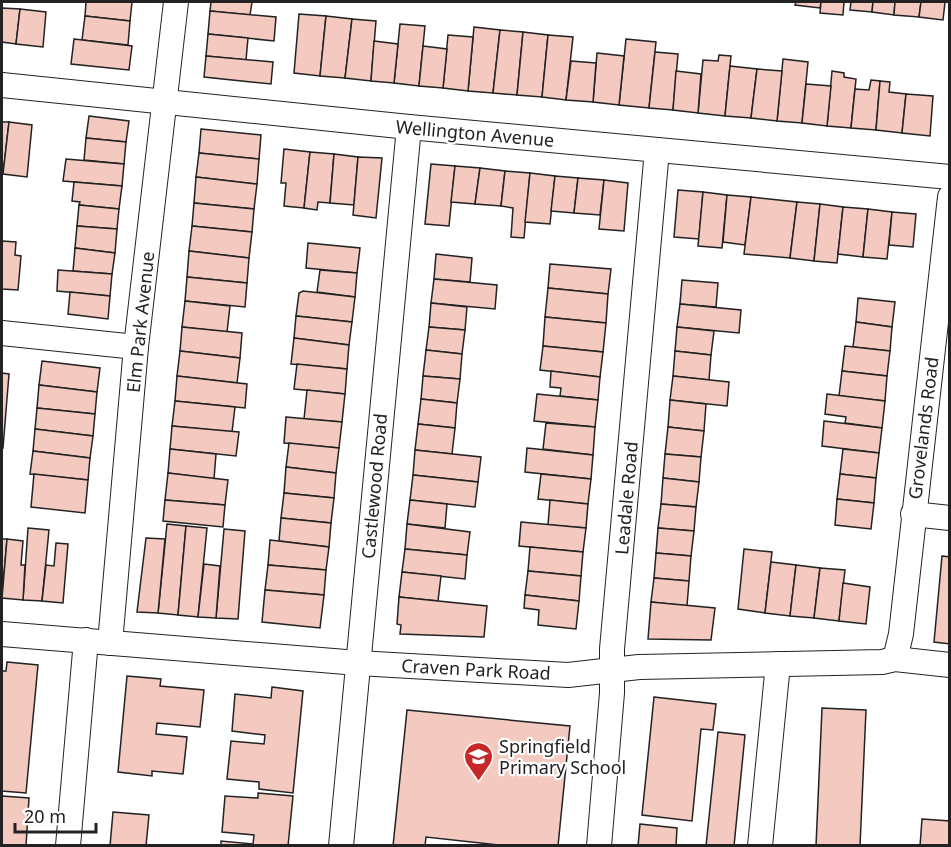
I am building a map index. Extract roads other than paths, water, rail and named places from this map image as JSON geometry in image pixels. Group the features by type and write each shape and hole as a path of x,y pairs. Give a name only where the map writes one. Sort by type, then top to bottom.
{"street":[{"name":"Elm Park Avenue","path":"68,846 98,642 136,346 176,2"},
{"name":"Wellington Avenue","path":"2,85 409,127 950,177"},
{"name":"Castlewood Road","path":"341,846 409,127"},
{"name":"Leadale Road","path":"599,846 612,693 611,672 657,150"},
{"name":"Grovelands Road","path":"895,659 901,634 913,514 945,291 950,197"},
{"path":"2,333 136,346"},
{"path":"913,514 950,518"},
{"name":"Craven Park Road","path":"2,634 358,663 568,675 611,672 639,667 882,662 895,659 950,665"},
{"path":"760,846 778,664"}],"place":[{"name":"Springfield Primary School","path":"478,782"}]}
